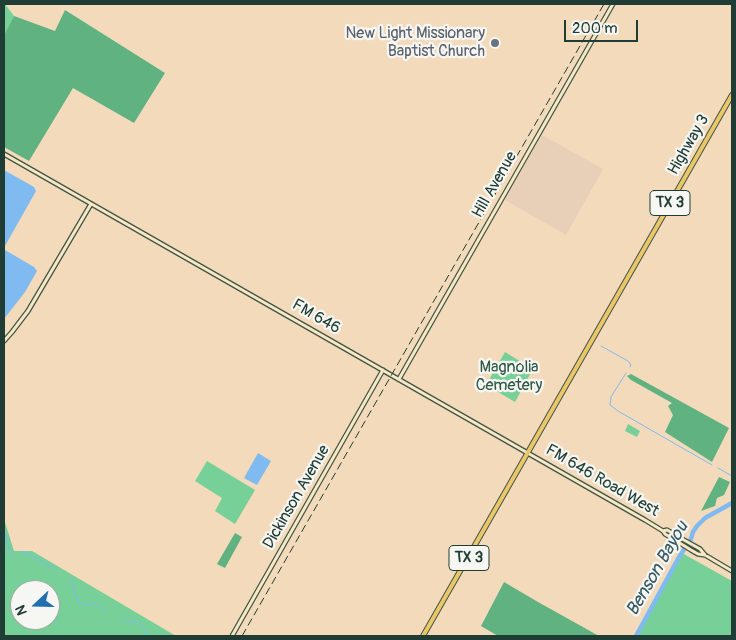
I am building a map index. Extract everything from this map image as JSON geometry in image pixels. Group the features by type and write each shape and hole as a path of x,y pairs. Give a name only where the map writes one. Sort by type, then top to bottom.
{"main road":[{"name":"Hill Avenue","path":"399,379 613,4"},
{"name":"Highway 3","path":"528,453 732,95"},
{"name":"FM 646","path":"4,154 528,453"},
{"path":"4,341 28,310 91,204"},
{"name":"Dickinson Avenue","path":"232,636 383,370"},
{"name":"FM 646 Road West","path":"528,453 663,531 682,545 698,554 705,555"},
{"name":"TX 3","path":"423,636 528,453"},
{"name":"FM 646 Road West","path":"663,531 667,530 700,549 705,555 732,571"}],"shaded area":[{"path":"542,135 603,169 566,235 505,200"}],"green space":[{"path":"4,4 14,16 4,35"},
{"path":"65,10 165,73 134,123 73,88 29,161 4,147 4,35 14,16 55,31"},
{"name":"Magnolia Cemetery","path":"505,352 533,369 515,402 486,385"},
{"path":"631,374 729,428 712,462 665,432 673,415 668,406 672,403 631,380 627,376"},
{"path":"628,424 640,431 637,437 625,431"},
{"path":"207,461 255,490 235,524 215,511 222,498 195,481"},
{"path":"719,477 730,482 724,495 717,498 715,506 701,511"},
{"path":"4,519 14,551 32,551 176,636 4,636"},
{"path":"235,533 242,537 225,568 217,564"},
{"path":"682,553 732,581 732,636 636,636"},
{"path":"504,582 599,636 498,636 481,626"}],"water":[{"path":"4,170 34,187 36,191 5,246 5,250 34,267 37,271 25,292 4,319"},
{"path":"258,453 271,461 257,485 244,478"}],"waterway":[{"path":"601,346 628,361 631,365 630,367"},
{"path":"626,373 611,397 610,405 712,465"},
{"path":"718,468 732,476"},
{"name":"Benson Bayou","path":"636,636 697,526 705,518 732,503"},
{"path":"4,529 11,554 14,554"},
{"path":"21,552 25,552 57,570"},
{"path":"71,579 78,603 87,605 96,603 106,612"},
{"path":"122,620 139,622 148,636"}],"railway":[{"path":"242,636 604,4"}],"place":[{"name":"New Light Missionary Baptist Church","path":"495,43"}]}
